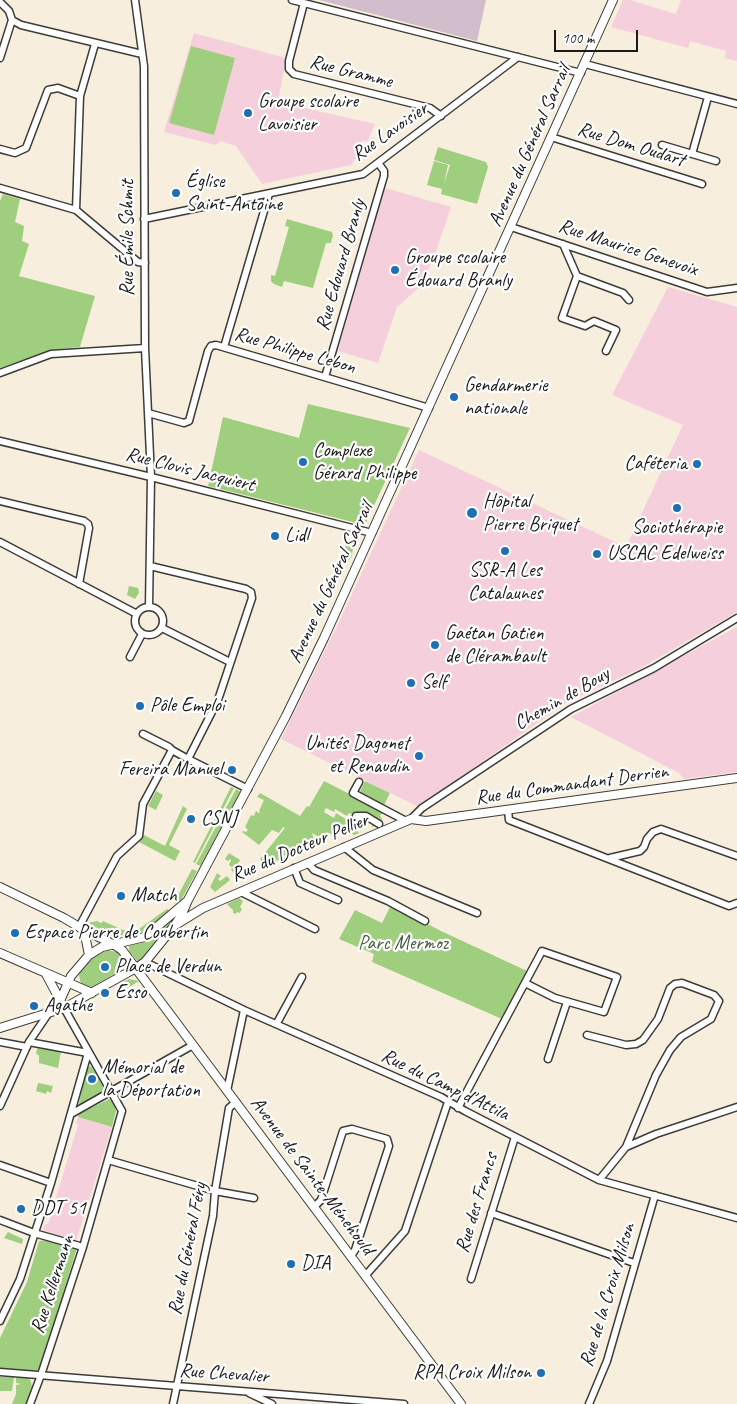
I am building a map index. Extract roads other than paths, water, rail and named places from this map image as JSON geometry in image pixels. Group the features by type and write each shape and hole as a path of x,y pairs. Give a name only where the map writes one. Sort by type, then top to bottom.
{"main road":[{"name":"Avenue du Général Sarrail","path":"181,912 248,789 308,672 613,0"},
{"name":"Rue du Commandant Derrien","path":"408,820 426,821 737,778"},
{"name":"Rue du Docteur Pellier","path":"175,925 203,908 408,820"},
{"path":"0,887 113,944 122,950 136,968"},
{"name":"Rue du Docteur Pellier","path":"181,912 203,908"},
{"path":"0,1028 50,1011 62,1004 92,993 136,968 145,962 175,925 181,912"},
{"path":"62,1004 67,980 89,955 102,947 145,937 181,912"},
{"path":"81,928 89,955"},
{"path":"0,954 46,974 67,980 77,988 92,993"},
{"name":"Avenue de Sainte-Ménehould","path":"136,968 460,1404"},
{"path":"46,974 62,1004"}],"street":[{"name":"Rue Émile Schmit","path":"135,0 142,54 145,348 151,477 149,607"},
{"path":"292,0 581,73"},
{"path":"0,2 9,11 12,20 0,58"},
{"name":"Rue Gramme","path":"304,3 289,61 289,69 294,74 430,108 441,116"},
{"path":"12,20 21,25 142,54"},
{"path":"76,210 80,96 95,44"},
{"name":"Rue Lavoisier","path":"144,219 367,172 518,57"},
{"path":"585,64 737,104"},
{"path":"0,149 15,152 26,148 48,90 58,88 80,96"},
{"path":"692,154 708,97"},
{"name":"Rue Dom Oudart","path":"551,136 702,184"},
{"path":"662,145 716,160"},
{"name":"Rue Edouard Branly","path":"325,377 384,176 384,171 379,164"},
{"path":"0,188 76,210 138,262 145,263"},
{"path":"224,348 269,194"},
{"name":"Rue Maurice Genevoix","path":"510,227 708,292 737,288"},
{"path":"563,244 577,276 562,318 586,326 594,321 616,330 606,351"},
{"path":"577,276 623,293 630,300"},
{"name":"Rue Philippe Lebon","path":"148,413 184,423 190,421 208,351 213,345 429,408"},
{"path":"0,373 51,354 145,348"},
{"name":"Rue Clovis Jacquiert","path":"0,441 372,533"},
{"path":"0,502 84,521 88,524 89,528 79,584"},
{"path":"0,542 137,614"},
{"path":"150,566 246,589 251,592 252,598 218,700 188,759"},
{"path":"149,607 154,608 161,614 163,623 162,628 154,635 142,634 136,627 135,622 140,610 149,607"},
{"name":"Chemin de Bouy","path":"408,820 422,808 571,709 654,668 737,618"},
{"path":"162,628 230,662"},
{"path":"130,657 142,634"},
{"path":"143,734 248,789"},
{"path":"81,928 117,856 139,836 143,804 172,750"},
{"path":"359,782 353,793 408,820"},
{"path":"508,810 509,820 729,906 737,903"},
{"path":"356,816 366,816 379,824"},
{"path":"608,858 640,851 653,832 661,829 737,856"},
{"path":"344,847 374,870 477,913"},
{"path":"308,862 314,870 388,901 425,921"},
{"path":"294,868 300,882 338,900"},
{"path":"241,892 315,929"},
{"path":"458,1108 542,951 617,978 604,1012 555,998 525,983"},
{"name":"Rue du Camp d'Attila","path":"145,962 244,1010 396,1076 599,1180 737,1218"},
{"path":"277,1023 302,977"},
{"path":"587,1035 626,1045 636,1044 643,1040 658,1019 670,988 675,984 682,983 714,995 719,1001 711,1019 681,1037 670,1050 656,1074 626,1147 599,1180"},
{"path":"548,1059 567,1002"},
{"name":"Rue Kellermann","path":"30,1404 42,1375 83,1247 122,1111 62,1004"},
{"path":"227,1091 244,1010"},
{"path":"0,1106 28,1044 50,1011"},
{"path":"0,1042 88,1053 51,1183 20,1279 0,1322"},
{"path":"71,1114 113,1092 193,1045"},
{"name":"Rue du Général Féry","path":"173,1404 213,1216 215,1191 230,1108 236,1102"},
{"path":"365,1276 405,1231 448,1102"},
{"path":"626,1147 656,1134 737,1107"},
{"path":"314,1207 321,1200 343,1131 352,1129 387,1139 389,1146 355,1250 351,1256"},
{"name":"Rue des Francs","path":"471,1279 515,1137"},
{"path":"108,1160 215,1191 254,1198"},
{"path":"0,1165 51,1183"},
{"name":"Rue de la Croix Milson","path":"589,1404 607,1361 655,1195"},
{"path":"491,1213 634,1263"},
{"path":"0,1220 34,1233 83,1247"},
{"name":"Rue Chevalier","path":"0,1372 404,1404"},
{"path":"245,1391 272,1404"}],"place":[{"name":"Groupe scolaire Lavoisier","path":"248,113"},
{"name":"Église Saint-Antoine","path":"176,193"},
{"name":"Groupe scolaire Édouard Branly","path":"395,270"},
{"name":"Gendarmerie nationale","path":"454,397"},
{"name":"Complexe Gérard Philippe","path":"303,462"},
{"name":"Caféteria","path":"697,464"},
{"name":"Sociothérapie","path":"677,508"},
{"name":"Hôpital Pierre Briquet","path":"472,513"},
{"name":"Lidl","path":"275,536"},
{"name":"SSR-A Les Catalaunes","path":"505,551"},
{"name":"USCAC Edelweiss","path":"597,554"},
{"name":"Gaétan Gatien de Clérambault","path":"435,645"},
{"name":"Self","path":"411,683"},
{"name":"Pôle Emploi","path":"140,706"},
{"name":"Unités Dagonet et Renaudin","path":"419,756"},
{"name":"Fereira Manuel","path":"232,770"},
{"name":"CSNJ","path":"191,819"},
{"name":"Match","path":"121,896"},
{"name":"Espace Pierre de Coubertin","path":"15,933"},
{"name":"Place de Verdun","path":"105,967"},
{"name":"Esso","path":"105,993"},
{"name":"Agathe","path":"34,1006"},
{"name":"Mémorial de la Déportation","path":"92,1079"},
{"name":"DDT 51","path":"21,1209"},
{"name":"DIA","path":"291,1264"},
{"name":"RPA Croix Milson","path":"541,1373"}],"park label":[{"name":"Parc Mermoz","path":"403,944"}]}
